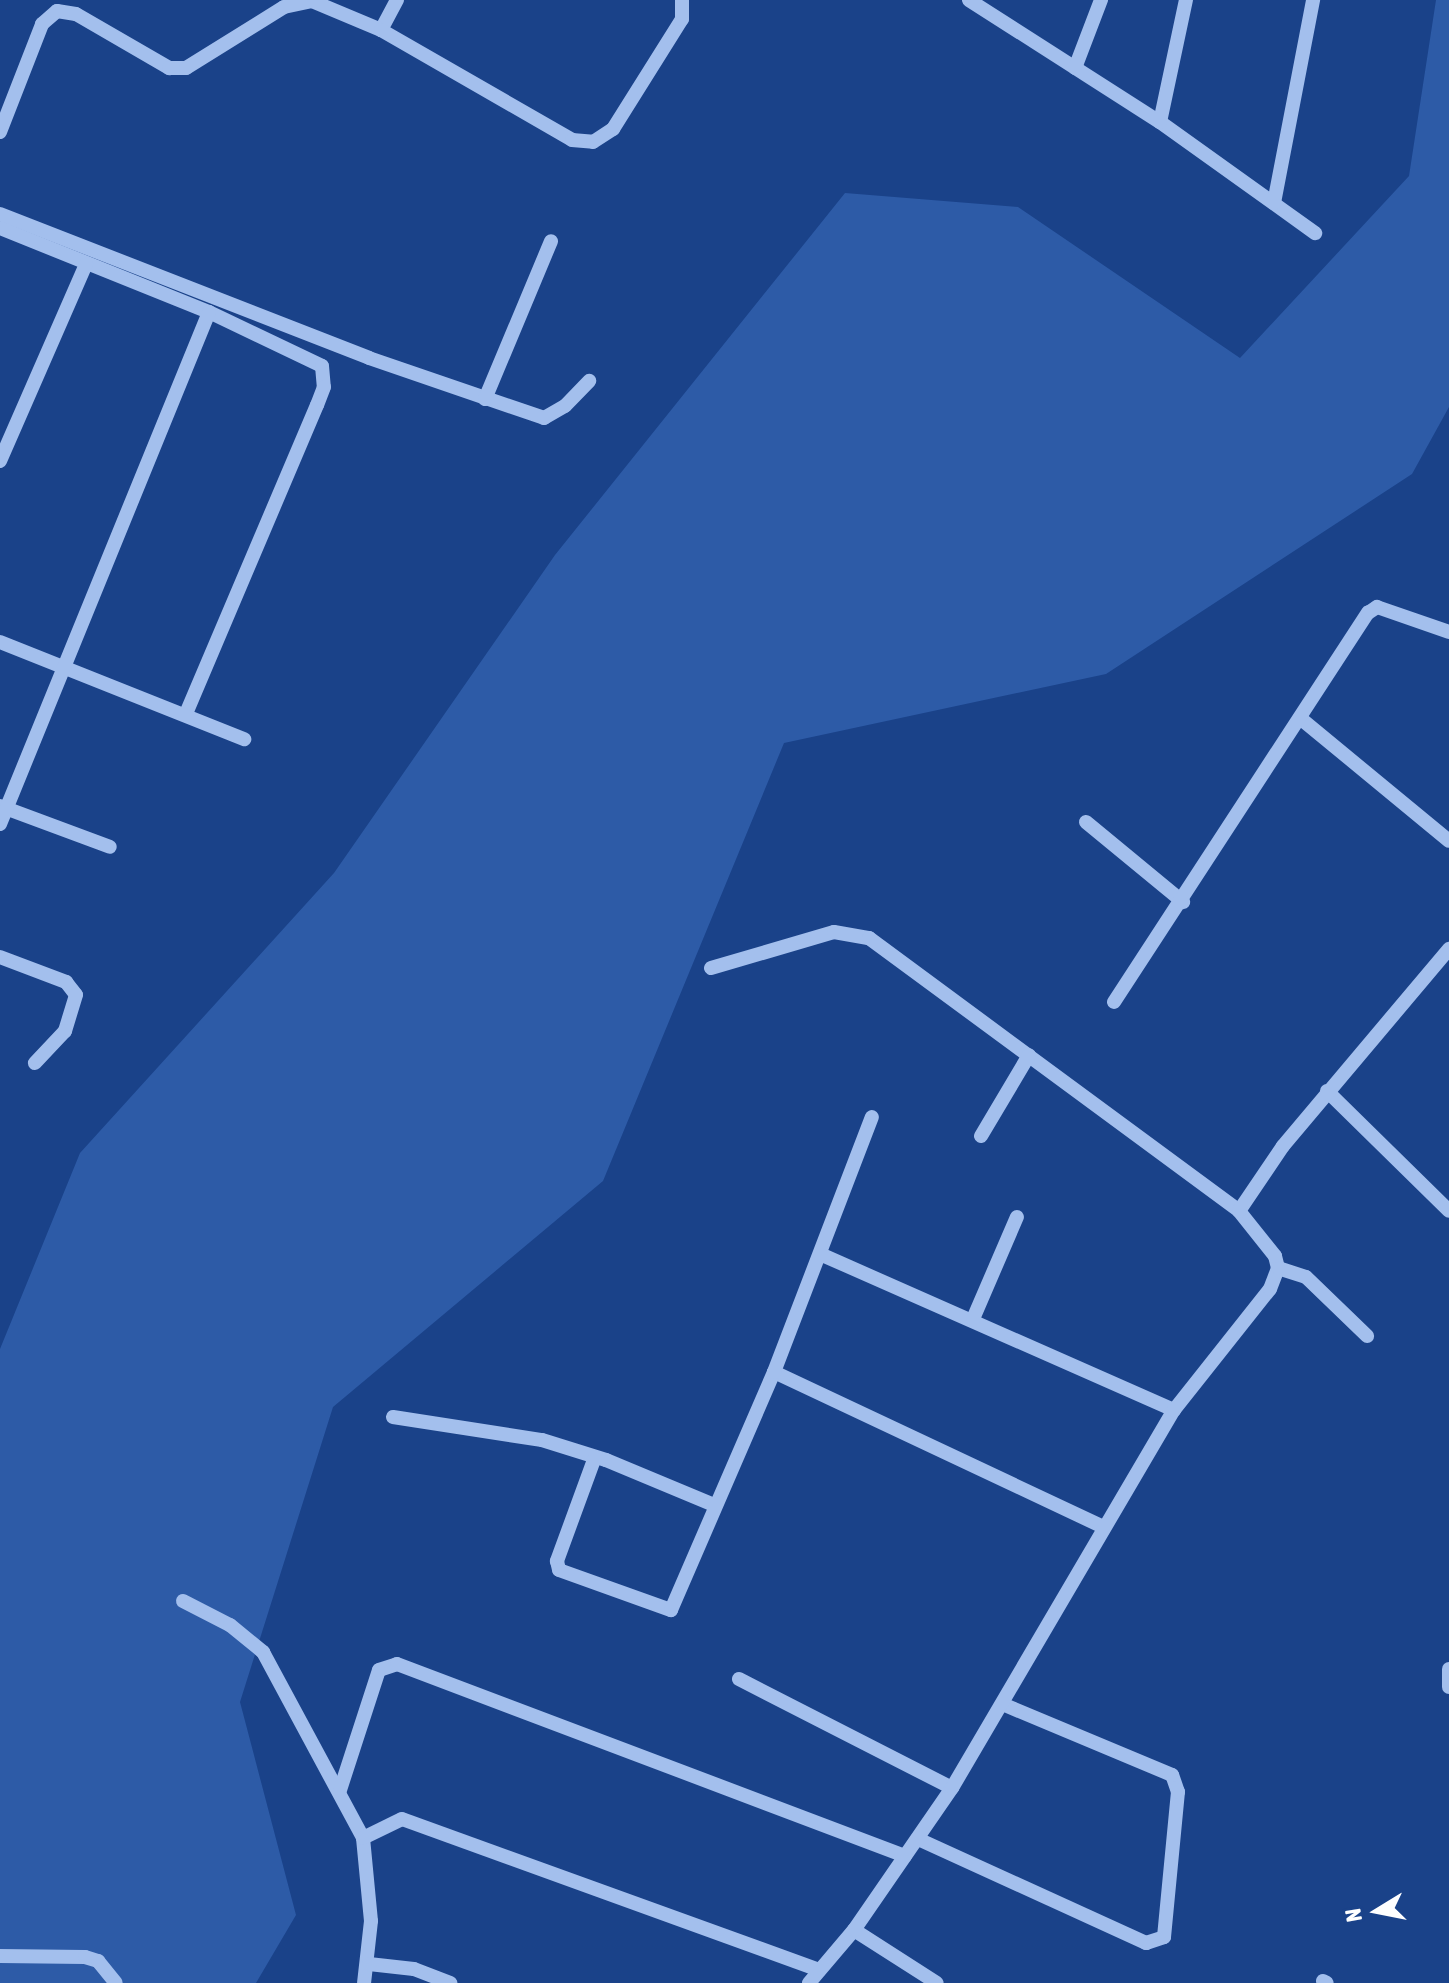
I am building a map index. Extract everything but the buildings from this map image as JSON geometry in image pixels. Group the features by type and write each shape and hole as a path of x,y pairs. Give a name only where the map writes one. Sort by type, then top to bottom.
{"street":[{"path":"381,30 397,0"},
{"path":"0,132 42,24 57,11 76,14 169,68 186,68 298,3 324,4 381,30 572,140 593,142 613,129 682,19 682,0"},
{"path":"969,0 987,5 1075,68 1160,122 1315,233"},
{"path":"1075,68 1101,0"},
{"path":"1160,122 1186,0"},
{"path":"1274,203 1313,0"},
{"path":"0,214 485,399 544,418 565,406 589,381"},
{"path":"0,228 209,312 312,358 325,377 186,714"},
{"path":"485,399 551,241"},
{"path":"0,461 86,264"},
{"path":"0,824 2,804 68,668 209,312"},
{"path":"1114,1002 1183,902 1371,609 1449,632"},
{"path":"0,642 244,739"},
{"path":"1300,718 1449,841"},
{"path":"2,804 110,847"},
{"path":"1086,822 1183,902"},
{"path":"711,968 834,932 851,932 909,964 1239,1211 1268,1243 1278,1268"},
{"path":"1239,1211 1327,1091 1449,949"},
{"path":"0,957 66,982 76,995 65,1031 35,1063"},
{"path":"981,1136 1029,1055"},
{"path":"1327,1091 1449,1211"},
{"path":"595,1457 557,1561 564,1574 671,1610 774,1372 872,1117"},
{"path":"973,1319 1017,1217"},
{"path":"820,1254 1174,1410"},
{"path":"1278,1268 1306,1277 1367,1336"},
{"path":"809,1983 854,1930 952,1788 1005,1705 1102,1526 1174,1410 1250,1318 1278,1268"},
{"path":"774,1372 1102,1526"},
{"path":"393,1417 515,1435 595,1457 714,1505"},
{"path":"183,1601 230,1625 263,1652 315,1754 340,1790 363,1838 371,1921 369,1964 364,1983"},
{"path":"340,1790 379,1670 397,1664 905,1856"},
{"path":"1449,1669 1449,1687"},
{"path":"739,1679 952,1788"},
{"path":"918,1839 1146,1943 1164,1937 1178,1792 1172,1775 1005,1705"},
{"path":"363,1838 402,1819 820,1970"},
{"path":"854,1930 937,1983"},
{"path":"0,1956 85,1957 98,1961 116,1983"},
{"path":"369,1964 414,1969 450,1983"}],"shaded area":[{"path":"1436,0 1449,0 1449,407 1412,474 1106,674 784,743 603,1181 333,1407 240,1702 296,1915 256,1983 0,1983 0,1349 80,1153 334,873 555,555 845,193 1018,207 1240,358 1409,176"}]}
